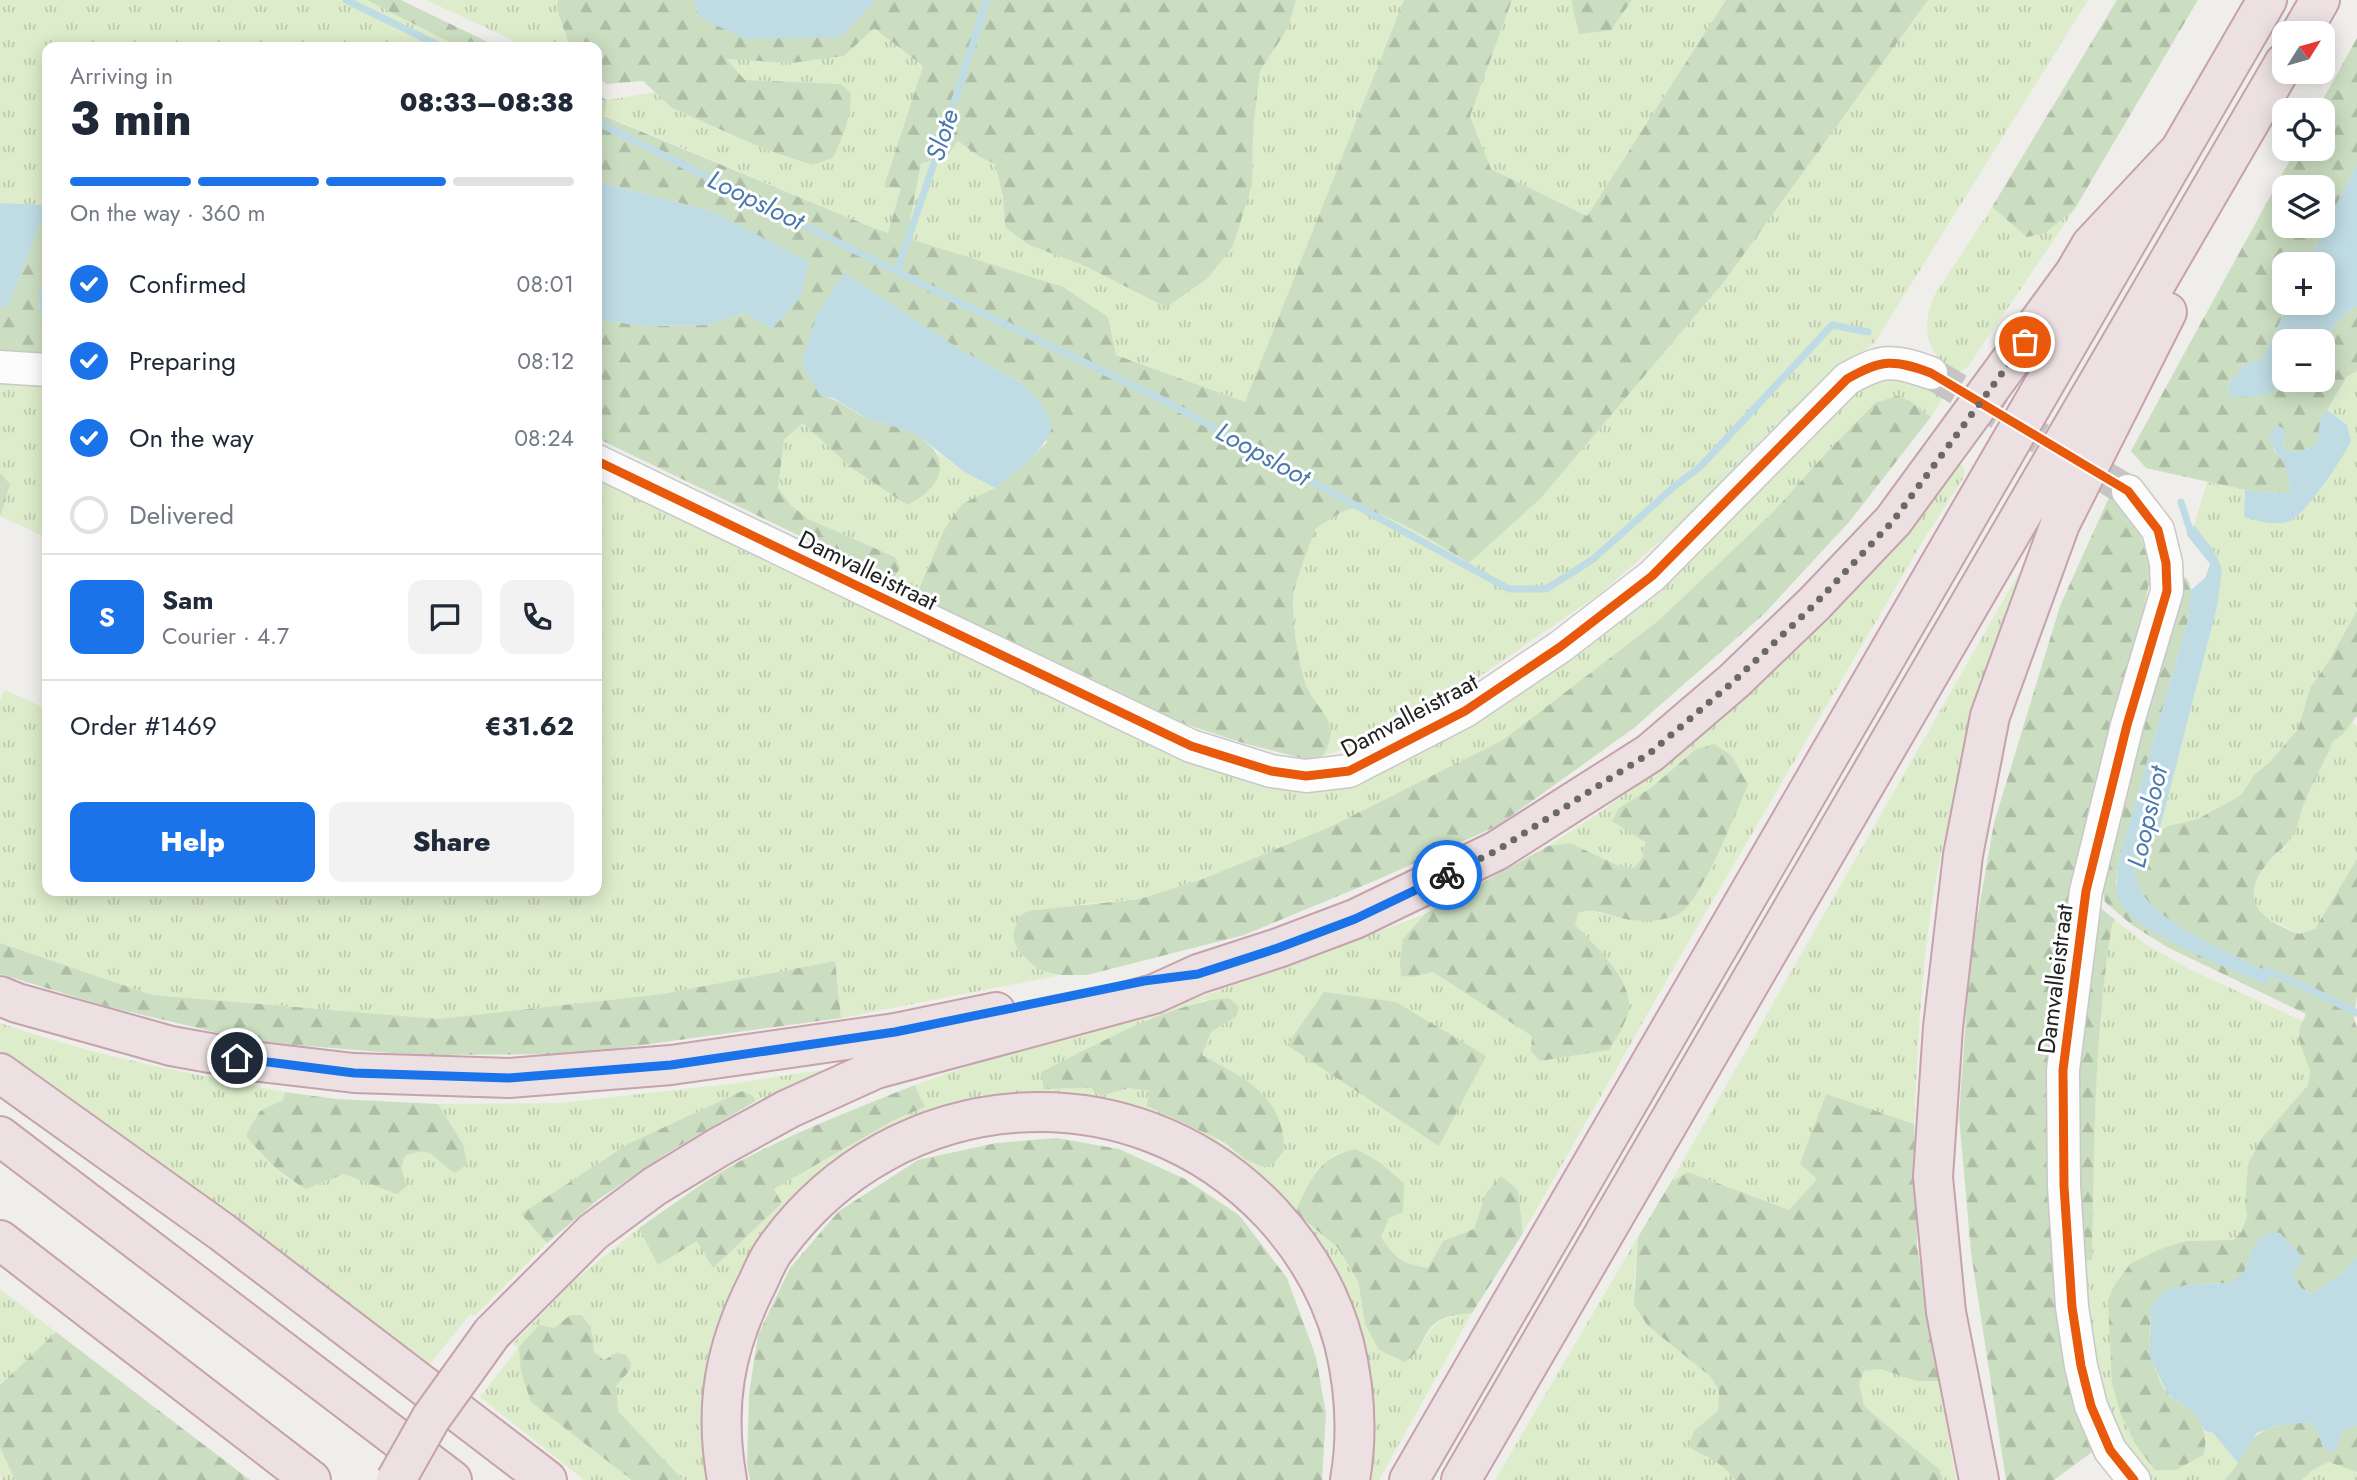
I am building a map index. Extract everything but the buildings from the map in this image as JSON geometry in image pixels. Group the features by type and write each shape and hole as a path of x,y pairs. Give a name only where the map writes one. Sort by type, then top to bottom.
{"highway":[{"path":"1409,1480 2266,0"},
{"path":"2308,21 2320,0"},
{"path":"1461,1480 2272,84"},
{"path":"396,1480 431,1418 492,1333 593,1232 655,1186 719,1147 788,1109 876,1069 1154,993 1198,974 1355,919 1496,851 1650,753 1744,672 1815,604 1893,521 2074,274 2091,245 2180,150"},
{"path":"1977,1478 1946,1312 1933,1177 1942,1027 1963,855 1990,716 2060,524 2173,300 2166,266"},
{"path":"0,996 171,1046 260,1062 354,1073 509,1078 671,1065 895,1032 1144,981 1198,974"},
{"path":"0,1073 222,1232 547,1480"},
{"path":"727,1480 720,1430 726,1363 742,1312 774,1250 808,1209 843,1177 874,1157 927,1131 998,1114 1036,1112 1106,1119 1180,1145 1223,1169 1256,1198 1294,1238 1336,1314 1350,1370 1356,1421 1350,1480"},
{"path":"0,1136 452,1480"},
{"path":"0,1240 311,1480"}],"street":[{"name":"Damvalleistraat","path":"602,463 1191,746 1271,771 1306,776 1349,771 1465,711 1560,647 1652,576 1847,379 1882,363 1905,363 1931,373"},
{"path":"0,367 42,370"},
{"name":"Damvalleistraat","path":"2127,491 2158,530 2166,564 2167,591 2127,724 2086,891 2063,1070 2064,1186 2072,1307 2081,1366 2091,1406 2110,1450 2134,1480"}],"green space":[{"path":"0,0 367,0 449,42 42,42 42,205 0,203"},
{"path":"367,0 401,0 488,42 449,42"},
{"path":"426,0 558,0 557,11 568,42 516,42"},
{"path":"558,0 695,0 698,16 840,37 876,0 1296,0 1288,28 1260,71 1253,129 1252,185 1233,246 1207,279 1166,307 1083,265 1029,245 1005,227 1003,196 995,164 958,141 946,158 921,163 907,238 1063,287 1108,317 1116,355 1245,402 1404,0 1512,0 1470,116 1491,169 1587,216 1726,0 1928,0 1723,283 1541,498 1469,563 1410,528 1361,509 1346,510 1316,528 1294,593 1294,620 1304,679 1327,718 1331,733 1324,755 1309,760 1246,744 1185,724 916,596 944,530 962,504 995,488 1047,442 1023,384 956,347 844,274 820,396 833,399 869,419 917,434 936,453 940,471 932,487 907,505 849,466 803,423 784,440 778,488 791,505 808,519 895,557 900,567 893,581 602,440 602,321 647,326 708,325 799,298 801,289 714,212 602,184 602,98 607,100 604,116 888,233 901,188 884,186 923,66 874,28 844,56 791,63 726,59 745,80 841,84 851,93 846,127 833,158 813,165 767,150 672,108 643,81 606,84 602,80 602,42 568,42 557,10"},
{"path":"1296,0 1404,0 1245,402 1116,355 1108,317 907,239 921,162 946,158 958,141 995,164 1003,196 1005,227 1029,245 1083,265 1252,185 1253,129 1260,71 1288,28"},
{"path":"1512,0 1571,0 1579,33 1611,30 1632,0 1726,0 1587,216 1491,169 1470,116"},
{"path":"1571,0 1632,0 1611,30 1579,34"},
{"path":"1928,0 2088,0 1875,342 1778,423 1683,521 1601,593 1442,702 1377,739 1324,755 1329,744 1329,726 1304,679 1293,609 1296,585 1316,528 1346,510 1361,509 1410,528 1468,563 1541,498 1723,283"},
{"path":"2117,0 2198,0 2074,210 2045,233 2027,237 1992,207"},
{"path":"874,28 923,66 884,185 901,188 889,233 604,115 607,100 656,92 672,108 767,150 813,165 833,158 846,126 851,93 840,84 745,80 725,58 791,63"},
{"path":"2357,38 2357,164 2335,208 2335,175 2282,175 2289,161 2335,161 2335,98 2324,98 2331,84 2335,84 2335,78"},
{"path":"2272,193 2272,238 2320,238 2313,252 2272,252 2272,315 2283,315 2277,329 2272,329 2272,341 2262,359 2246,364 2228,384 2230,397 2272,392 2335,392 2335,329 2332,329 2355,306 2357,371 2347,377 2321,420 2317,444 2299,452 2286,451 2282,446 2286,430 2277,426 2273,450 2287,468 2290,478 2289,491 2279,494 2245,490 2146,468 2131,451"},
{"path":"1992,207 2027,237 2045,233 2074,210 1967,368 1956,373 1938,357 1929,341 1929,310 1933,298"},
{"path":"42,218 42,289 38,296 42,315 42,357 0,353 0,307 8,306"},
{"path":"2357,371 2357,611 2310,688 2298,729 2270,762 2254,775 2241,795 2198,819 2168,826 2159,832 2217,607 2214,551 2194,525 2207,482 2245,490 2244,517 2289,522 2300,514 2351,442 2347,425 2327,410 2348,377"},
{"path":"1899,379 1932,388 1944,396 1931,417 1910,401 1875,403 1773,512 1658,621 1503,740 1332,826 1203,879 1140,899 1081,904 1039,970 1060,975 841,1018 835,961 663,994 438,1019 152,995 0,943 0,700 5,690 42,707 42,896 602,896 602,481 1177,754 1364,781 1450,737 1520,692 1851,393 1884,380"},
{"path":"0,380 42,384 42,536 0,516 10,484 0,473"},
{"path":"1897,396 1910,401 1931,417 1849,522 1764,614 1634,728 1497,826 1244,935 1087,975 1060,975 1039,970 1018,951 1013,936 1018,917 1028,911 1140,899 1203,879 1332,826 1503,740 1658,621 1773,512 1875,403"},
{"path":"803,423 849,466 941,466 937,452 963,471 995,488 962,505 944,530 916,596 893,581 900,567 895,557 808,519 791,505 778,488 784,440"},
{"path":"1961,464 1965,470 1964,477 1924,539 1685,948 1523,1233 1518,1190 1486,1193 1474,1229 1443,1241 1428,1268 1411,1264 1396,1256 1381,1237 1389,1218 1336,1154 1317,1169 1296,1212 1337,1247 1358,1281 1365,1324 1417,1353 1437,1323 1450,1317 1472,1313 1379,1480 1361,1480 1361,1367 1214,1152 973,1109 779,1225 714,1480 683,1480 617,1410 616,1386 630,1370 617,1353 605,1360 594,1352 591,1327 569,1315 554,1328 531,1402 632,1480 584,1480 480,1397 518,1348 513,1344 573,1282 639,1228 658,1265 697,1240 713,1267 774,1189 894,1120 925,1107 915,1085 983,1061 1203,996 1425,914 1403,939 1413,977 1433,972 1533,1036 1540,1061 1609,1050 1597,947 1574,925 1578,913 1587,909 1631,921 1662,919 1652,787 1618,810 1645,841 1642,858 1634,869 1619,866 1570,843 1548,846 1675,758 1730,711 1827,618 1952,471","holes":["1205,1000 1236,1017 1211,1032 1202,1055 1246,1081 1269,1103 1277,1117 1284,1151 1271,1163 1263,1165 1246,1160 1149,1091 1130,1088 1100,1096 1091,1088 1045,1089 1115,1037 1168,1013"]},
{"path":"0,473 10,484 0,517"},
{"path":"2110,495 2141,537 2151,571 2143,616 2079,848 2047,1142 2059,1330 2092,1452 2054,1480 2006,1480 1971,1253 1959,1116 1970,959 1994,823 2060,606"},
{"path":"2020,571 1962,766 1935,885 1923,974 1914,1124 1826,1095 1817,1179 1789,1210 1688,1172 1671,1182"},
{"path":"2175,573 2183,576 2190,585 2188,621 2119,859 2116,884 2163,937 2267,985 2271,973 2198,938 2162,914 2148,901 2139,888 2136,877 2139,845 2168,826 2198,819 2241,795 2254,775 2270,762 2298,729 2310,688 2357,611 2357,716 2342,735 2333,741 2303,806 2295,832 2263,869 2254,893 2260,910 2276,924 2299,934 2315,929 2357,859 2357,995 2354,1019 2357,1028 2357,1257 2344,1272 2311,1294 2301,1288 2291,1273 2301,1255 2280,1234 2251,1252 2244,1273 2230,1283 2192,1284 2166,1290 2151,1306 2151,1356 2169,1396 2183,1404 2199,1420 2204,1433 2205,1448 2203,1455 2176,1470 2155,1470 2136,1445 2121,1415 2112,1384 2108,1300 2114,1286 2130,1264 2163,1248 2186,1241 2233,1240 2241,1233 2247,1216 2245,1203 2248,1164 2262,1138 2308,1085 2310,1071 2299,1040 2300,1027 2306,1014 2167,947 2132,925 2105,902 2101,882"},
{"path":"2352,722 2357,726 2357,859 2315,929 2299,934 2264,916 2254,902 2252,891 2263,868 2284,848 2296,830 2303,806 2333,741"},
{"path":"1714,744 1732,756 1748,785 1708,874 1688,905 1679,914 1668,918 1642,921 1591,911 1578,913 1575,925 1617,972 1627,994 1627,1017 1609,1050 1540,1061 1531,1051 1532,1036 1433,972 1413,977 1401,976 1403,939 1425,914 1548,846 1570,843 1619,866 1634,868 1642,858 1645,842 1612,821 1618,809 1652,787 1695,750"},
{"path":"2098,906 2113,918 2099,1046 2092,1260 2080,1260 2075,1088"},
{"path":"2113,918 2144,943 2193,971 2303,1021 2300,1027 2310,1071 2308,1085 2262,1138 2248,1164 2245,1202 2247,1216 2241,1233 2233,1240 2186,1241 2163,1248 2206,1445 2205,1431 2213,1433 2238,1463 2224,1480 2149,1480 2136,1464 2103,1404 2080,1260 2092,1260 2099,1045"},
{"path":"0,943 152,995 438,1019 663,994 835,961 841,1018 576,1054 418,1055 257,1042 109,1007 0,974"},
{"path":"1324,992 1396,1002 1486,1056 1439,1146 1287,1045"},
{"path":"1229,998 1239,1007 1236,1017 1211,1032 1202,1055 1247,1081 1270,1103 1278,1116 1284,1151 1274,1163 1264,1167 1246,1160 1222,1141 1147,1106 1149,1091 1129,1088 1100,1096 1091,1088 1044,1089 1041,1072 1109,1038 1182,1008"},
{"path":"0,1023 105,1054 285,1092 284,1100 260,1111 257,1151 287,1178 306,1189 344,1174 397,1194 400,1168 405,1156 419,1152 428,1153 447,1168 463,1144 438,1104 560,1103 730,1084 835,1068 756,1101 752,1095 742,1091 628,1144 522,1214 547,1243 475,1316 470,1314 430,1364 0,1052"},
{"path":"915,1085 925,1107 894,1120 774,1189 782,1203 713,1268 697,1241 658,1265 639,1228 742,1160"},
{"path":"742,1091 752,1095 756,1101 669,1152 599,1199 547,1243 521,1214 628,1144"},
{"path":"285,1092 336,1099 438,1104 463,1144 467,1164 455,1173 428,1153 405,1156 401,1168 407,1186 397,1194 344,1174 306,1189 273,1165 246,1135 260,1111 283,1100"},
{"path":"1826,1094 1914,1124 1917,1246 1939,1381 1917,1381 1880,1369 1864,1371 1859,1383 1864,1406 1940,1470 1941,1480 1735,1480 1719,1464 1688,1446 1695,1430 1718,1411 1719,1390 1710,1376 1648,1326 1634,1305 1638,1237 1671,1182 1688,1172 1789,1210 1817,1179 1800,1164"},
{"path":"1057,1138 1119,1149 1185,1179 1239,1215 1287,1278 1316,1357 1326,1414 1322,1480 750,1480 747,1465 749,1394 758,1335 790,1268 839,1211 918,1160 996,1143"},
{"path":"1356,1149 1379,1162 1404,1183 1403,1212 1389,1218 1381,1237 1396,1256 1411,1264 1428,1268 1443,1241 1474,1229 1486,1193 1501,1176 1518,1190 1523,1233 1472,1313 1437,1322 1416,1352 1405,1362 1379,1350 1365,1324 1358,1281 1337,1247 1295,1212 1317,1171 1332,1158"},
{"path":"1638,1237 1634,1286 1648,1326 1710,1376 1719,1390 1718,1412 1695,1430 1705,1457 1719,1462 1735,1480 1495,1480"},
{"path":"0,1289 56,1332 0,1385"},
{"path":"570,1315 581,1315 591,1327 594,1352 604,1360 617,1353 626,1355 631,1363 630,1370 616,1386 618,1411 683,1480 632,1480 531,1402 521,1372 519,1347 539,1325 554,1328"},
{"path":"56,1332 250,1480 15,1480 0,1447 0,1385"},
{"path":"1880,1369 1917,1381 1939,1381 1956,1480 1941,1480 1939,1469 1864,1406 1858,1383 1864,1371"},
{"path":"2310,1422 2317,1430 2323,1447 2336,1449 2344,1429 2357,1426 2357,1472 2329,1462 2313,1470 2302,1480 2224,1480 2259,1434 2282,1425"},
{"path":"0,1447 15,1480 2,1480 0,1476"},
{"path":"2329,1462 2357,1472 2357,1480 2302,1480 2313,1470"}],"water":[{"path":"695,0 876,0 840,37 744,39 698,16"},
{"path":"2357,164 2357,307 2332,329 2277,329 2283,315 2335,315 2335,252 2313,252 2320,238 2335,238 2335,208"},
{"path":"602,184 714,212 809,262 800,298 772,329 744,313 708,325 647,326 602,321"},
{"path":"0,203 42,205 42,218 8,307 0,307"},
{"path":"844,273 956,347 1023,384 1042,405 1053,426 1043,445 1028,461 995,488 963,471 915,433 868,419 833,398 820,396 802,363 817,314"},
{"path":"42,289 42,315 41,315 38,295"},
{"path":"2272,341 2272,392 2230,397 2228,384 2246,364 2262,358"},
{"path":"2327,410 2347,425 2351,441 2313,499 2287,522 2271,523 2244,517 2245,490 2279,494 2289,491 2289,475 2268,437 2277,425 2286,430 2282,446 2286,451 2299,452 2317,444 2320,421"},
{"path":"2194,525 2214,551 2222,569 2217,607 2159,832 2139,845 2136,877 2139,888 2148,901 2162,914 2199,938 2271,973 2267,985 2187,950 2145,926 2120,902 2117,892 2119,859 2188,621 2191,590 2205,578 2210,564 2186,534"},
{"path":"2272,1232 2280,1233 2301,1255 2301,1263 2292,1273 2301,1288 2311,1294 2344,1272 2357,1257 2357,1426 2344,1429 2336,1449 2331,1452 2323,1447 2317,1430 2310,1422 2275,1426 2257,1433 2238,1463 2213,1433 2205,1431 2197,1416 2173,1399 2166,1390 2150,1357 2151,1306 2166,1290 2192,1284 2230,1283 2244,1272 2251,1252 2261,1237"}],"waterway":[{"name":"Loopsloot","path":"346,0 432,42"},
{"name":"Slote","path":"897,271 987,0"},
{"name":"Loopsloot","path":"602,124 932,289 1161,399 1509,589 1546,589 1592,560 1700,467 1832,325 1868,332"},
{"name":"Loopsloot","path":"2181,502 2190,530 2196,537"},
{"name":"Loopsloot","path":"2266,970 2357,1013"}],"tunnel":[{"path":"1931,373 2128,491"}],"cycle path":[{"path":"602,463 1191,746 1271,771 1306,776 1349,771 1465,711 1560,647 1652,576 1847,379 1870,368 1897,363 1931,373 2128,491 2158,530 2166,563 2167,591 2127,725 2086,891 2063,1070 2064,1186 2072,1307 2081,1366 2091,1406 2110,1450 2134,1480"}],"way so far":[{"path":"1447,875 1496,851 1650,753 1734,681 1815,604 1893,521 2025,342"}],"route":[{"path":"237,1058 354,1073 509,1078 671,1065 895,1032 1144,981 1198,974 1355,919 1447,875"}]}
